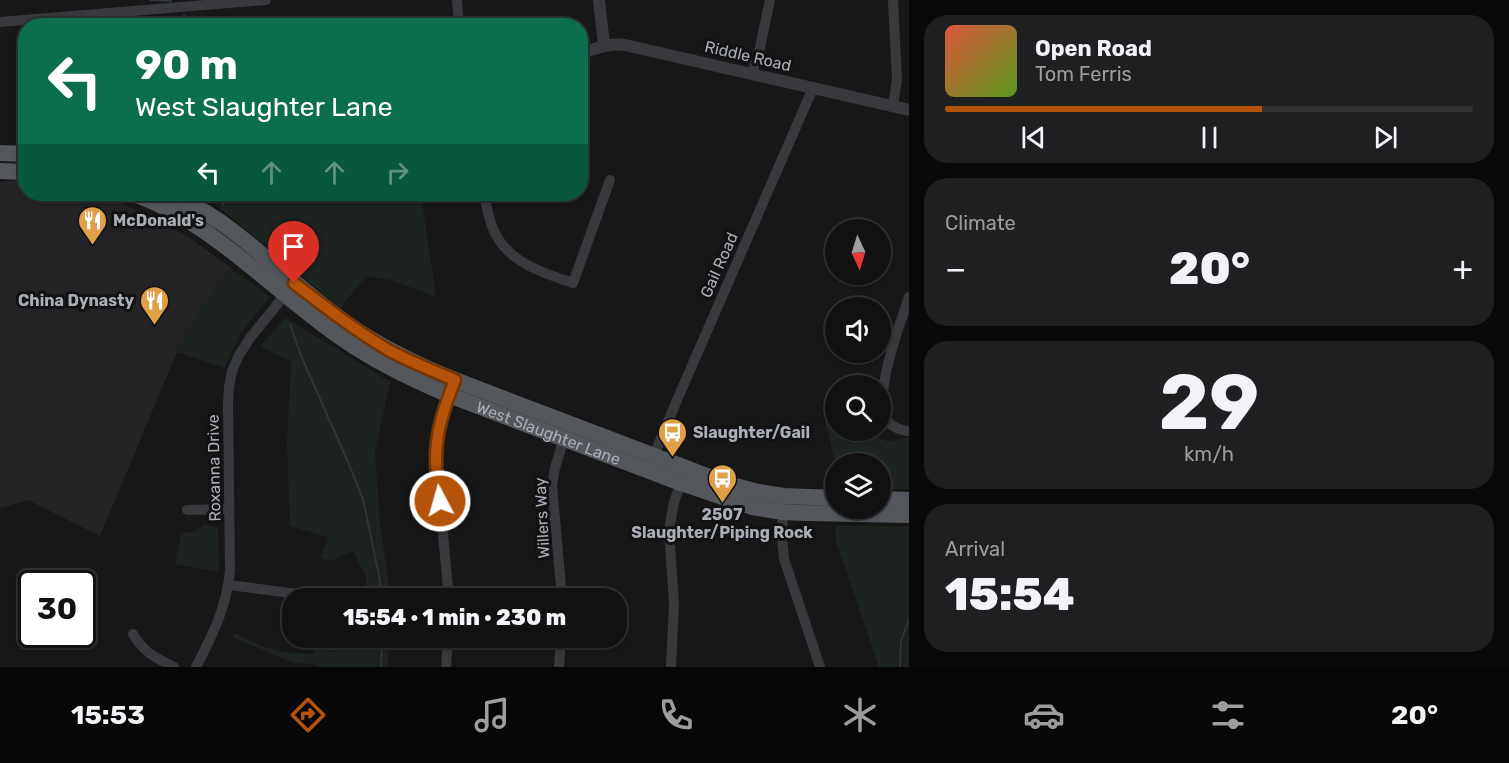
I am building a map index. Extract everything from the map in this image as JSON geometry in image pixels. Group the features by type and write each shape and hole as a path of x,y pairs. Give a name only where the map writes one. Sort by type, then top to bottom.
{"main road":[{"path":"0,153 18,154"},
{"path":"0,171 18,172"},
{"name":"West Slaughter Lane","path":"161,201 290,289"},
{"name":"West Slaughter Lane","path":"186,201 234,232 341,338 412,379 452,387 654,455 758,492 784,504 909,515"},
{"name":"West Slaughter Lane","path":"452,387 564,438 681,483 752,507 825,499"},
{"path":"891,499 909,500"}],"street":[{"path":"48,18 266,0"},
{"path":"456,0 458,18"},
{"path":"599,0 604,45"},
{"path":"752,73 770,0"},
{"path":"893,0 897,81 893,105"},
{"path":"0,22 18,21"},
{"name":"Riddle Road","path":"588,51 604,45 625,45 909,110"},
{"name":"Gail Road","path":"654,455 813,88"},
{"path":"486,201 496,236 514,258 573,283 610,180"},
{"name":"Roxanna Drive","path":"196,667 223,611 229,585 228,403 232,371 250,338 290,289"},
{"path":"909,297 907,311 884,378 882,393 884,414 892,426 909,431"},
{"path":"448,588 436,441 452,387"},
{"name":"Willers Way","path":"561,588 552,484 564,438"},
{"path":"671,667 674,604 669,530 674,502 681,483"},
{"path":"784,504 782,536 784,559 820,667"},
{"path":"187,510 229,509"},
{"path":"229,585 282,592"},
{"path":"134,634 140,645 150,655 174,667"},
{"path":"446,667 447,648"},
{"path":"559,667 560,648"}],"shaded area":[{"path":"18,180 18,201 113,201 123,204 187,236 230,267 191,324 177,352 100,536 28,500 0,508 0,182"},
{"path":"211,201 422,201 436,297 391,280 366,276 340,308"},
{"path":"230,267 270,297 240,334 225,368 177,352 191,324"},
{"path":"286,318 390,382 375,451 380,523 390,588 366,588 366,577 353,551 331,561 321,558 328,537 290,526 287,441 291,361 260,346"},
{"path":"909,437 909,489 891,489 891,453 833,453 830,441 889,442"},
{"path":"205,524 218,528 219,572 175,564 181,533 194,532"},
{"path":"835,525 909,527 909,667 879,667 836,541"},
{"path":"234,633 259,645 283,652 314,654 314,648 327,648 330,652 335,648 389,648 388,667 319,667 313,664 293,663 232,637"}],"waterway":[{"path":"150,0 171,1"},
{"path":"223,201 223,205"},
{"path":"290,325 363,499 381,588"},
{"path":"900,667 901,641 909,619"},
{"path":"381,667 382,648"}],"place":[{"name":"McDonald's","path":"92,246"},
{"name":"China Dynasty","path":"155,326"},
{"name":"Slaughter/Gail","path":"672,458"},
{"name":"2507 Slaughter/Piping Rock","path":"722,504"}],"route":[{"path":"294,283 350,325 391,351 455,380 436,441 440,501"}]}
